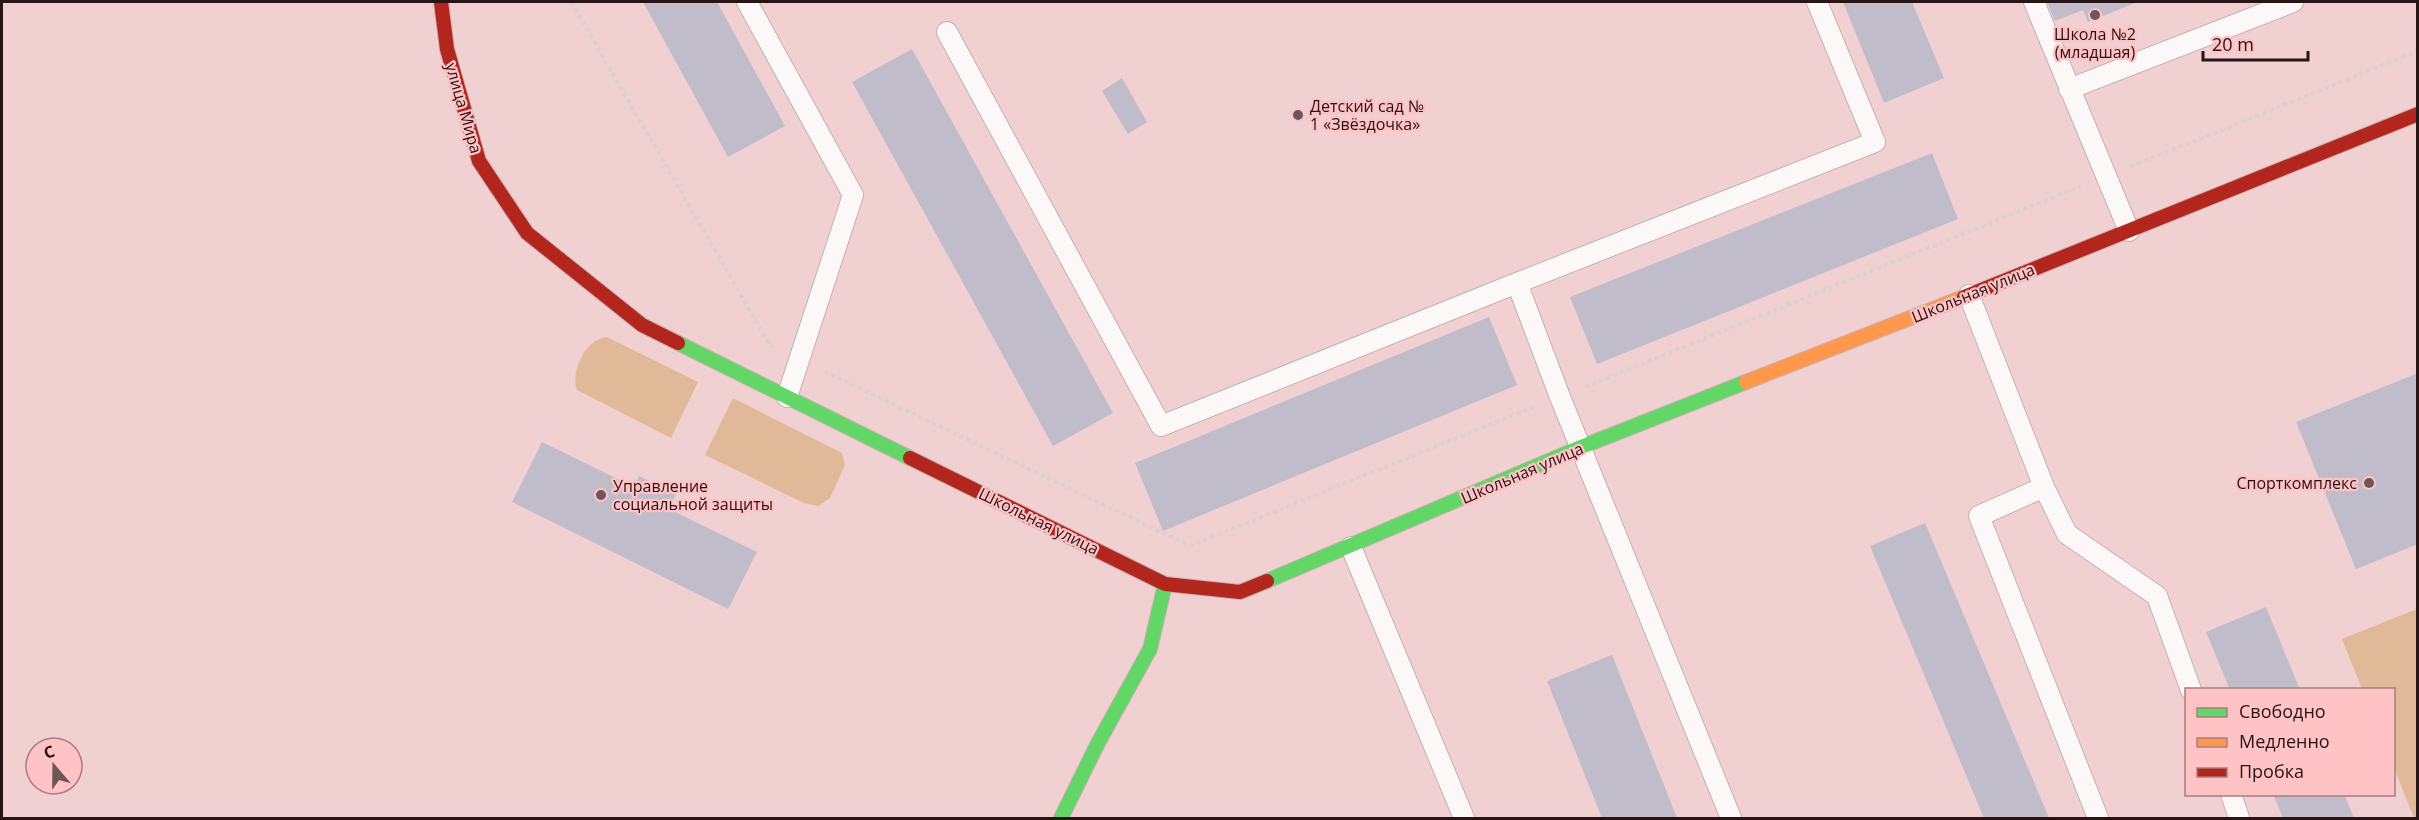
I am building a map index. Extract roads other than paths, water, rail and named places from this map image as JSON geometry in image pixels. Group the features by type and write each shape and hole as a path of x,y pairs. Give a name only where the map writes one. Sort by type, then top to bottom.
{"street":[{"name":"улица Мира","path":"441,2 447,49 479,161 527,233 642,325"},
{"name":"Школьная улица","path":"642,325 1165,584 1240,592 1351,547 1581,447 1969,295 2418,114"},
{"path":"1061,819 1098,743 1150,649 1165,584"}],"lane":[{"path":"747,2 854,195 787,397"},
{"path":"947,32 1161,426 1875,142 1817,2"},
{"path":"2034,2 2129,231"},
{"path":"2069,89 2293,2"},
{"path":"1517,283 1731,819"},
{"path":"1969,295 2044,487 2067,534 2157,596 2191,688"},
{"path":"2044,487 1979,516 2098,819"},
{"path":"1351,547 1464,819"},
{"path":"2230,796 2240,819"}],"place":[{"name":"Школа №2 (младшая)","path":"2095,15"},
{"name":"Детский сад № 1 «Звёздочка»","path":"1298,115"},
{"name":"Спорткомплекс","path":"2369,483"},
{"name":"Управление социальной защиты","path":"601,495"}]}
